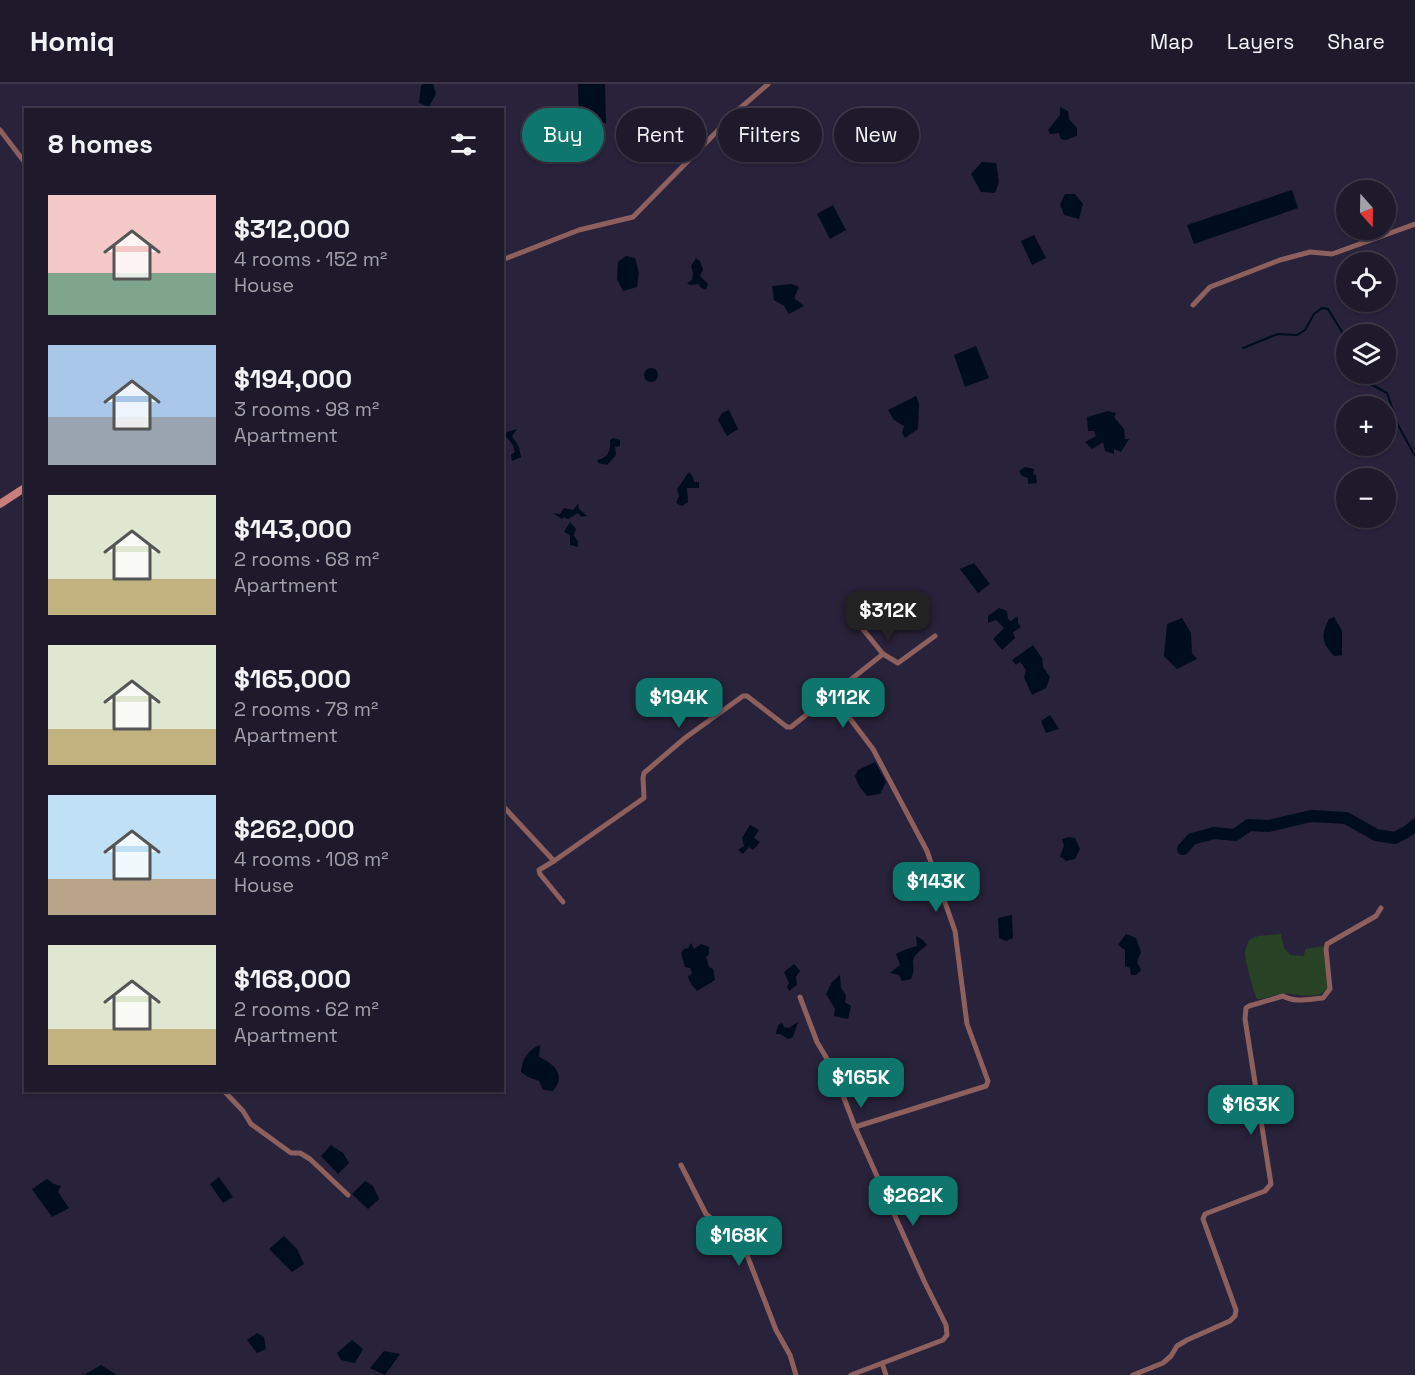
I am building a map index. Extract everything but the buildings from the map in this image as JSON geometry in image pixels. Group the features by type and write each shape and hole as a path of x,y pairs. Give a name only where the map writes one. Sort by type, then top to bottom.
{"main road":[{"path":"0,504 24,488"}],"street":[{"path":"504,259 579,230 633,217 738,110 768,84"},
{"path":"0,130 24,161"},
{"path":"1193,305 1210,287 1280,260 1310,252 1332,254 1415,224"},
{"path":"848,611 883,654 900,663 935,636"},
{"path":"563,902 541,878 539,870 644,798 644,773 685,738 743,696 747,696 788,727 795,725 883,654"},
{"path":"832,695 873,749 927,851 955,931 967,1024 988,1081 982,1088 855,1126"},
{"path":"504,807 554,861"},
{"path":"1133,1375 1163,1363 1177,1346 1235,1316 1236,1310 1203,1219 1210,1211 1265,1191 1271,1184 1245,1019 1246,1008 1283,996 1297,1001 1323,998 1330,989 1327,944 1376,916 1381,908"},
{"path":"800,997 817,1042 833,1069 855,1126 924,1283 946,1325 947,1335 943,1340 850,1375"},
{"path":"225,1092 243,1111 251,1124 291,1153 300,1153 310,1159 348,1195"},
{"path":"681,1165 706,1214 740,1243 747,1255 776,1330 790,1355 796,1375"},
{"path":"882,1363 886,1375"}],"green space":[{"path":"1281,934 1284,948 1290,955 1304,956 1305,949 1323,946 1328,989 1323,993 1311,996 1280,994 1257,999 1245,950 1249,940 1258,936"}],"water":[{"path":"423,84 433,84 436,94 429,107 419,103"},
{"path":"578,84 605,84 606,123 604,123 604,108 579,108"},
{"path":"1060,107 1068,111 1069,119 1077,128 1077,136 1066,140 1061,139 1059,133 1050,134 1048,130 1060,115"},
{"path":"982,162 996,163 999,182 995,193 981,192 971,174"},
{"path":"1292,190 1298,208 1194,244 1187,225"},
{"path":"1065,194 1075,194 1083,204 1079,219 1064,215 1060,204"},
{"path":"833,205 846,230 830,239 817,214"},
{"path":"1034,235 1046,258 1032,265 1021,241"},
{"path":"626,256 635,258 639,273 637,287 623,291 617,279 618,262"},
{"path":"696,258 703,269 700,276 708,284 706,290 699,284 687,283 692,280 691,266"},
{"path":"792,284 799,287 794,298 804,306 789,314 784,306 774,300 772,286"},
{"path":"976,346 989,378 965,387 954,355"},
{"path":"651,368 656,370 658,375 656,380 651,382 646,380 644,375 646,370"},
{"path":"916,396 919,403 918,429 905,438 902,433 904,426 894,420 888,410"},
{"path":"729,410 738,429 727,436 718,420 722,413"},
{"path":"1108,411 1116,413 1114,417 1124,429 1125,439 1129,439 1121,452 1114,449 1114,454 1105,451 1103,442 1092,449 1085,442 1096,436 1094,431 1088,431 1087,417"},
{"path":"517,429 512,436 519,447 521,457 512,461 511,455 515,452 513,445 505,435"},
{"path":"614,438 620,440 620,446 615,447 616,455 607,465 598,463 597,460 604,458 608,453 610,440"},
{"path":"1025,467 1034,469 1033,474 1036,475 1037,483 1028,484 1028,478 1022,476 1019,471"},
{"path":"689,472 694,482 699,482 699,488 687,488 688,502 682,506 676,503 679,496 677,489"},
{"path":"578,504 579,509 587,516 581,517 578,513 568,519 564,517 562,519 553,513 560,514 564,508 573,510"},
{"path":"570,522 576,529 574,535 578,547 570,545 570,535 564,532"},
{"path":"974,563 990,584 978,593 960,569"},
{"path":"999,608 1007,611 1008,619 1011,621 1018,616 1018,623 1021,627 1013,632 1015,638 1002,650 993,639 1004,628 996,620 988,623 988,616"},
{"path":"1334,617 1342,631 1342,655 1334,656 1324,638 1329,619"},
{"path":"1182,618 1191,633 1192,653 1197,659 1177,669 1164,656 1167,624"},
{"path":"1033,645 1042,658 1043,667 1050,677 1046,688 1032,695 1024,677 1026,670 1020,662 1016,665 1012,660"},
{"path":"1050,715 1059,729 1046,733 1041,721"},
{"path":"875,762 886,782 880,794 867,796 855,776 858,770"},
{"path":"750,825 759,830 754,838 760,842 753,850 749,847 743,854 738,850 744,846 742,838"},
{"path":"1075,838 1080,849 1075,859 1066,861 1060,856 1064,846 1062,839"},
{"path":"1012,915 1013,938 1006,941 999,938 998,918"},
{"path":"1126,934 1136,938 1141,952 1137,962 1141,970 1136,975 1131,975 1130,968 1125,966 1125,950 1118,945"},
{"path":"916,936 927,945 914,959 911,979 902,981 899,975 890,973 900,965 896,954 917,946"},
{"path":"691,943 694,949 701,944 709,947 709,954 706,957 709,967 713,969 715,980 697,991 688,977 692,973 690,968 685,967 681,953"},
{"path":"794,964 800,971 796,977 797,985 789,991 787,987 789,983 784,972"},
{"path":"840,975 841,988 846,995 845,1002 851,1006 848,1019 834,1016 835,1009 826,994 832,982"},
{"path":"798,1022 793,1037 788,1039 776,1034 778,1025 782,1023 784,1027 789,1028"},
{"path":"540,1045 539,1057 554,1067 559,1075 553,1091 543,1090 539,1081 521,1072 526,1056"},
{"path":"331,1145 343,1153 349,1163 338,1174 321,1156"},
{"path":"219,1177 233,1197 223,1203 210,1184"},
{"path":"47,1179 61,1186 58,1192 69,1208 52,1217 32,1189"},
{"path":"365,1181 373,1186 379,1199 368,1209 352,1194"},
{"path":"284,1236 297,1249 304,1264 292,1272 269,1249"},
{"path":"257,1333 264,1337 266,1349 257,1353 247,1340"},
{"path":"352,1340 363,1349 355,1363 341,1360 337,1353"},
{"path":"384,1351 400,1354 385,1375 370,1368"},
{"path":"101,1365 117,1375 84,1375"}],"waterway":[{"path":"1243,348 1278,334 1297,335 1305,330 1314,314 1322,308 1328,309 1337,324"},
{"path":"1371,384 1387,393 1398,425 1415,456"},
{"path":"1183,849 1192,839 1214,833 1235,835 1249,825 1269,826 1311,816 1346,818 1376,835 1395,838 1415,825"}]}
